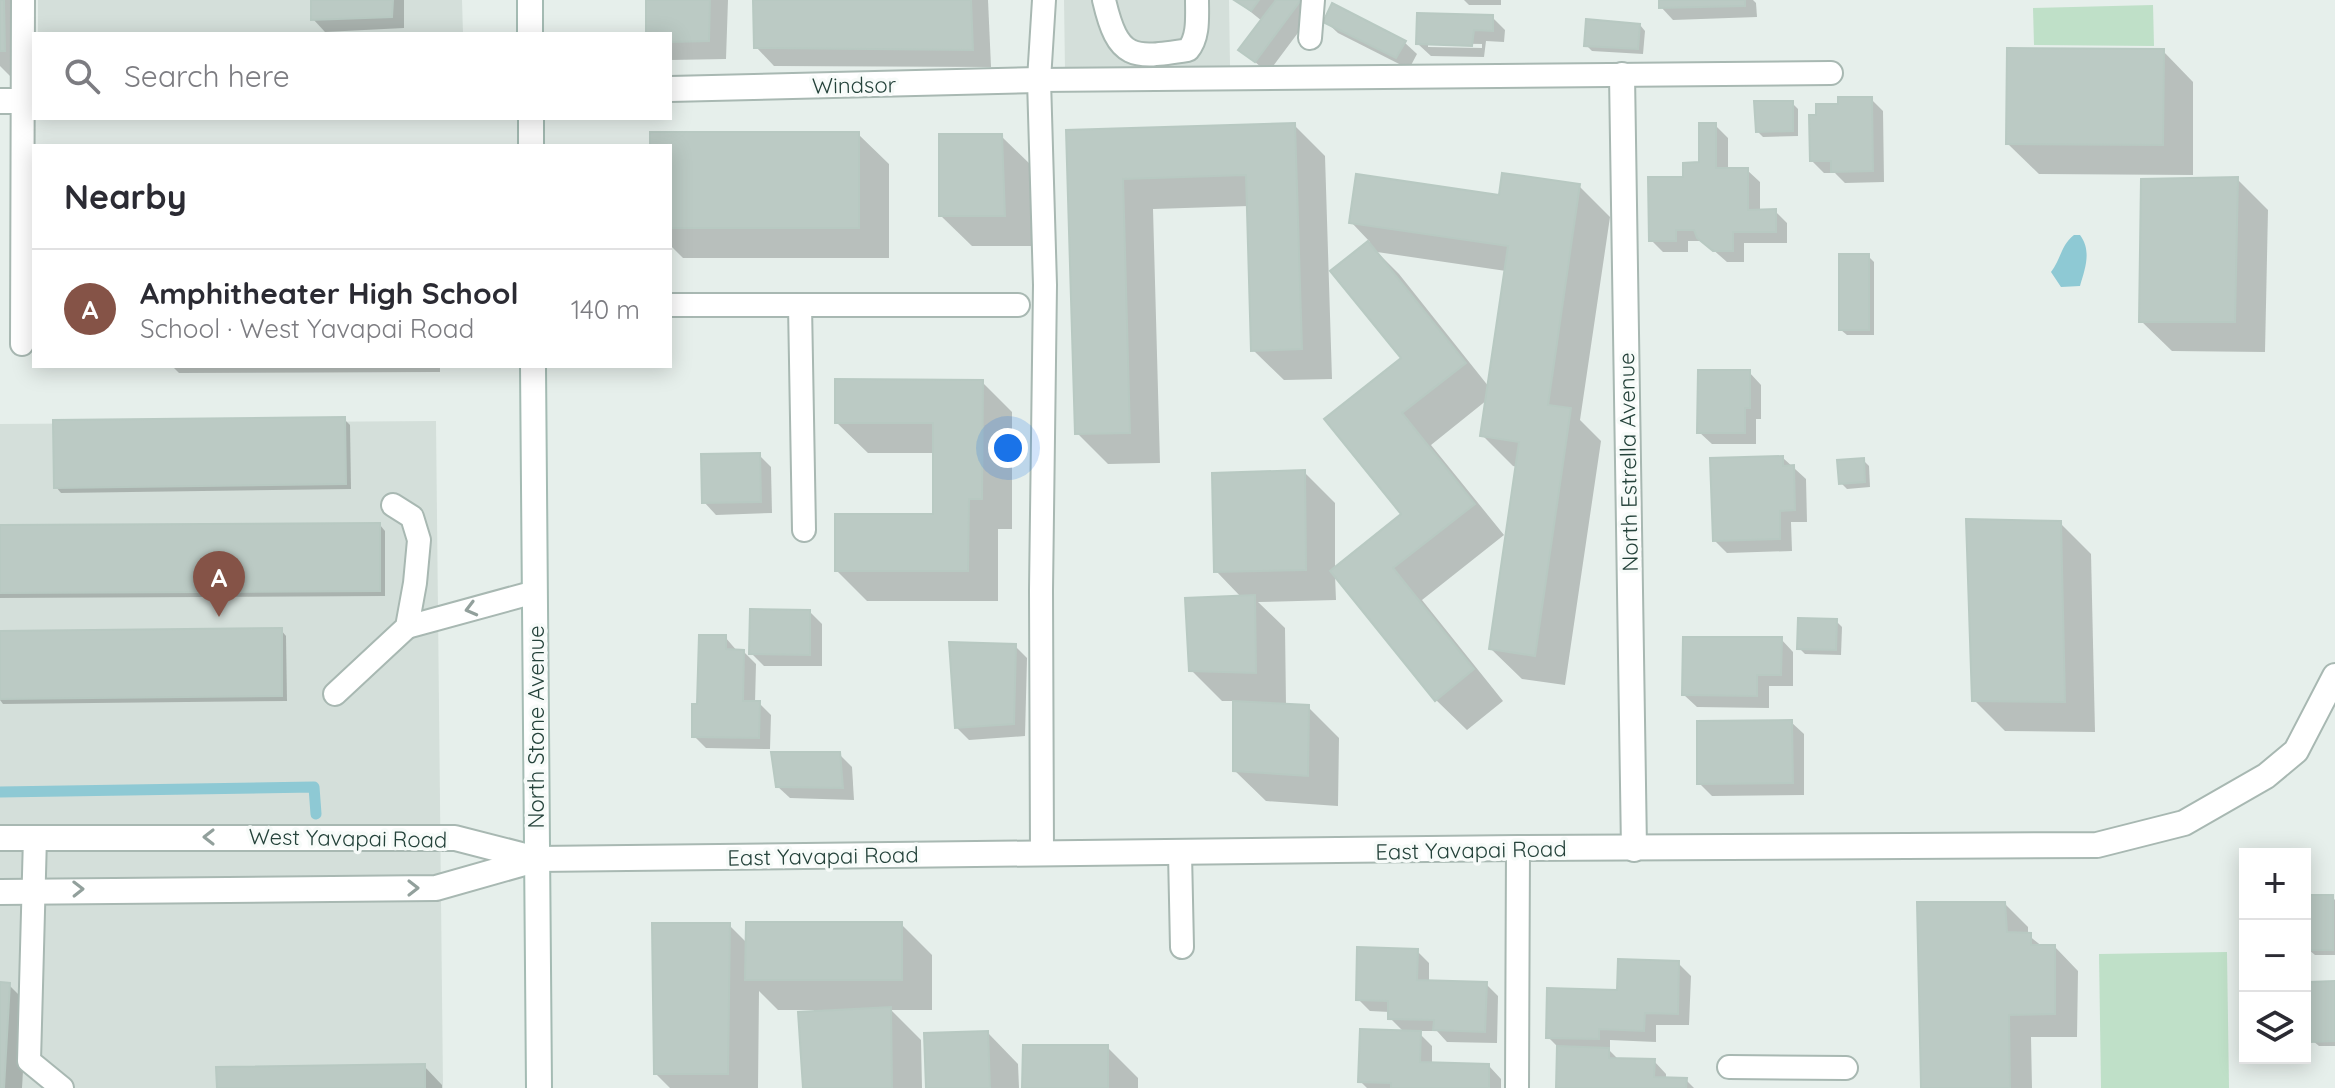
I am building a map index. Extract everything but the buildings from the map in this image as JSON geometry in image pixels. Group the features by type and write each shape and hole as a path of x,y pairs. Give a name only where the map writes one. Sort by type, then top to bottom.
{"street":[{"path":"530,0 530,32"},
{"name":"North Estrella Avenue","path":"1622,75 1634,849"},
{"name":"Windsor","path":"672,89 1039,80"},
{"path":"531,120 531,144"},
{"name":"North Stone Avenue","path":"533,368 539,1088"},
{"name":"East Yavapai Road","path":"537,859 2097,845 2184,823 2266,776 2296,751 2335,676"},
{"name":"West Yavapai Road","path":"0,838 455,838 537,859"},
{"name":"West Yavapai Road","path":"0,892 436,888 537,859"}],"lane":[{"path":"22,344 19,101 23,0"},
{"path":"1042,854 1045,285 1039,80 1044,0"},
{"path":"1104,0 1108,18 1123,48 1135,54 1160,55 1188,50 1193,44 1197,0"},
{"path":"1310,38 1313,0"},
{"path":"1039,80 1831,73"},
{"path":"672,305 1018,305"},
{"path":"800,305 804,530"},
{"path":"393,505 412,517 419,540 407,627"},
{"path":"335,694 407,627 535,592"},
{"path":"35,837 29,1061 62,1088"},
{"path":"1517,1088 1518,848"},
{"path":"1180,853 1182,947"},
{"path":"1729,1067 1846,1068"}],"shaded area":[{"path":"38,0 462,0 463,32 38,32"},
{"path":"1064,0 1229,0 1230,66 1065,70"},
{"path":"436,421 443,1088 0,1088 0,424"}],"green space":[{"path":"2153,5 2154,46 2034,45 2033,8"},
{"path":"2227,952 2229,1088 2101,1088 2099,954"}],"water":[{"path":"2074,235 2080,235 2086,247 2084,273 2080,286 2061,287 2051,272 2066,243"}],"waterway":[{"path":"0,792 314,787 316,814"}],"place":[{"name":"Amphitheater High School","path":"219,617"}]}
